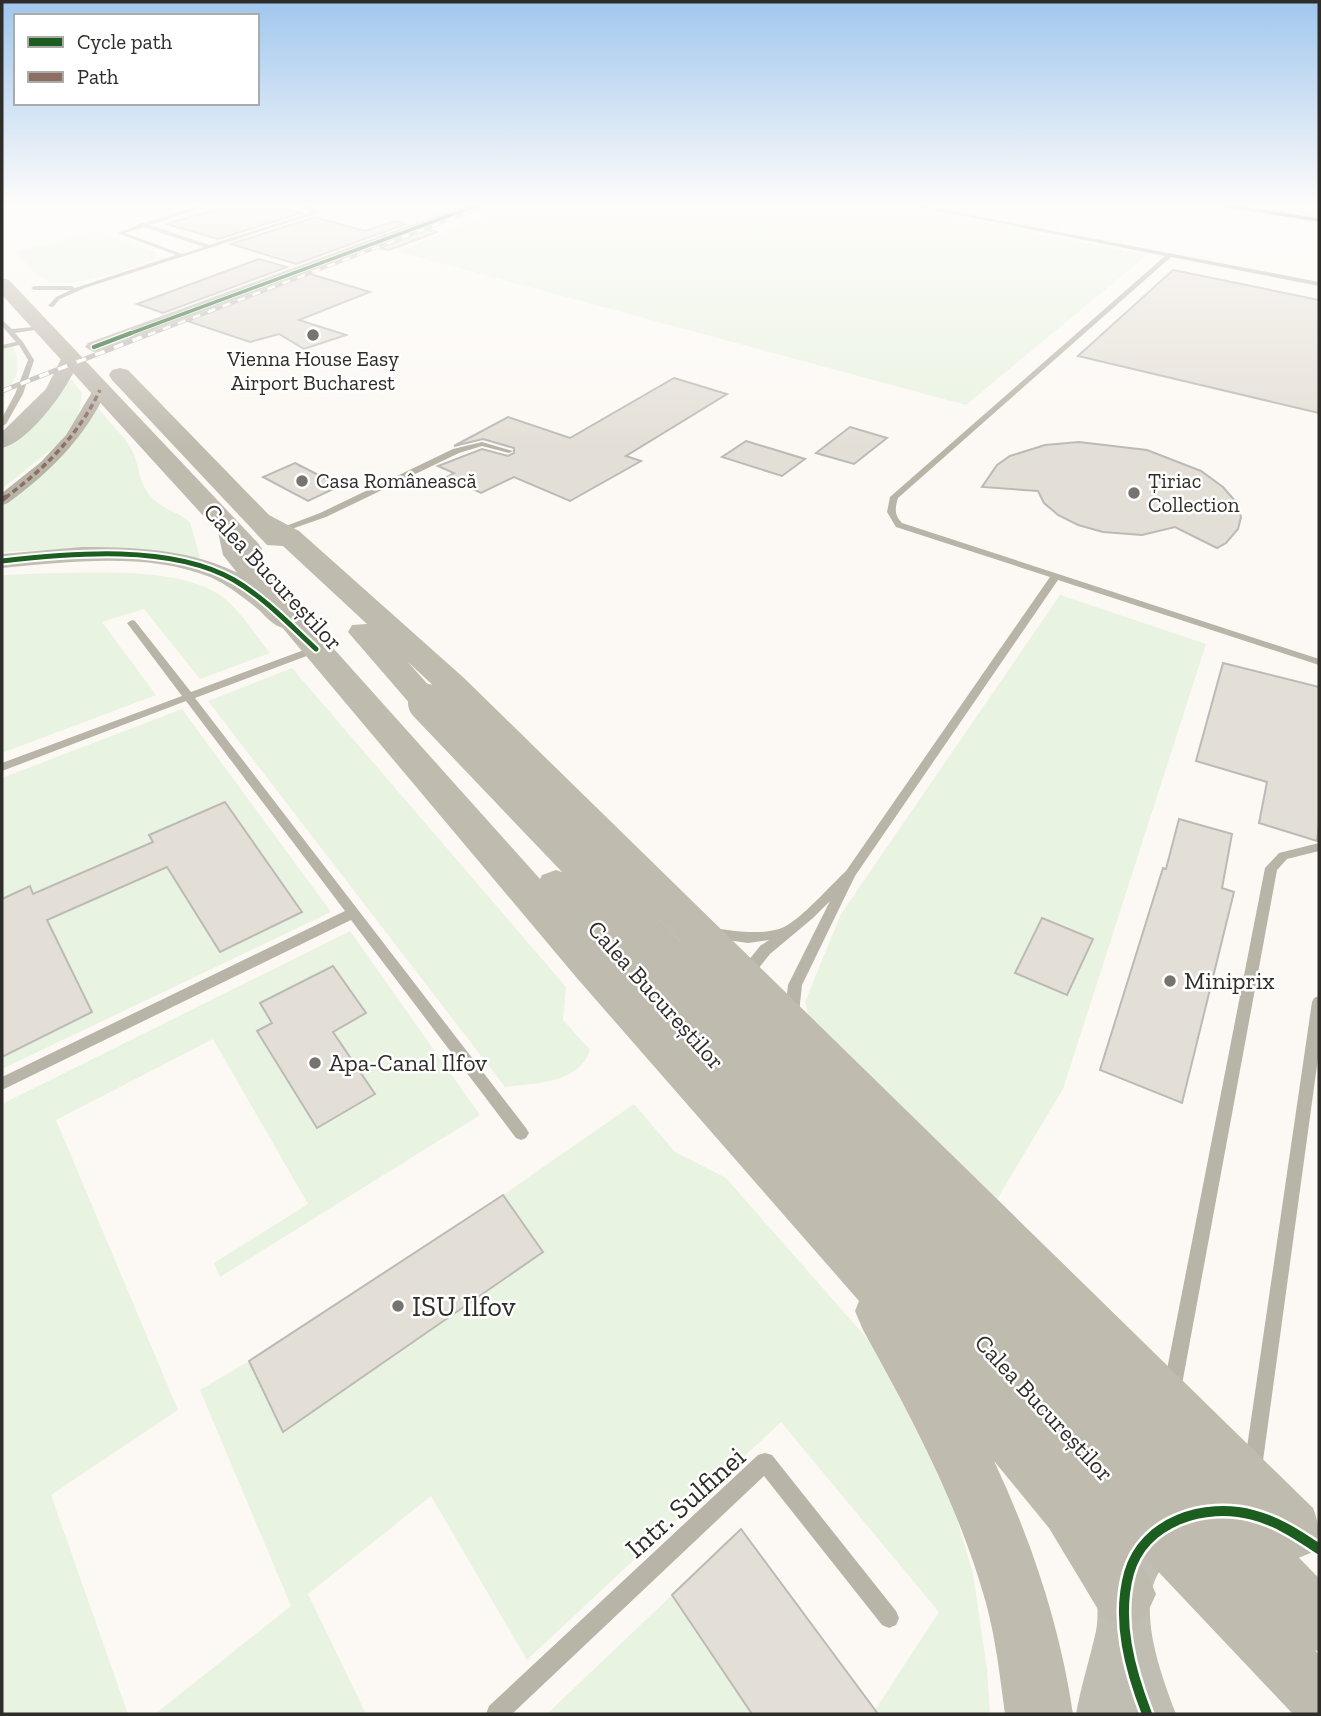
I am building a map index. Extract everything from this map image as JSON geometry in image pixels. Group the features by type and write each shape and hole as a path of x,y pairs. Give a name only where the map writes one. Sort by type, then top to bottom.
{"highway":[{"name":"Calea Bucureștilor","path":"15,286 44,328 100,390 256,528"},
{"name":"Calea Bucureștilor","path":"30,286 94,348 256,528 741,1087 1319,1698"},
{"path":"1124,1608 1093,1539 1042,1472 936,1347 745,1137 316,649 237,555 256,528 289,537 418,653 795,1028 1250,1489 1305,1540"},
{"name":"Calea Bucureștilor","path":"409,704 781,1074 1319,1621"},
{"path":"745,1137 768,1146 793,1147 816,1140 836,1121 844,1096 836,1071"},
{"path":"842,1243 928,1390 979,1492 1016,1594 1034,1671 1039,1714"}],"street":[{"path":"94,348 260,286"},
{"path":"2,442 31,415 55,387 68,368 71,357"},
{"path":"2,500 33,478 59,454 92,411 100,390"},
{"path":"2,561 87,555 145,557 193,564 220,573 260,597 316,649"},
{"path":"1105,1714 1130,1571 1139,1552 1171,1513 1214,1509 1243,1512 1305,1540"},
{"path":"1124,1608 1126,1655 1136,1690 1147,1714"}],"lane":[{"path":"51,306 58,298 86,286"},
{"path":"1135,286 894,496 890,508 893,519 899,525 1319,662"},
{"path":"34,288 83,287"},
{"path":"2,322 29,355 29,366 19,394 2,424"},
{"path":"10,331 44,328"},
{"path":"2,347 21,343"},
{"path":"256,528 323,515 456,451 482,444 509,451"},
{"path":"795,1028 792,1014 795,985 850,874 1056,576"},
{"path":"132,623 521,1133"},
{"path":"2,767 316,649"},
{"path":"1169,1407 1271,868 1283,856 1319,847"},
{"path":"744,1059 732,1028 735,999 744,977 765,950 808,915 850,874"},
{"path":"2,1084 353,913"},
{"path":"696,929 732,938 785,932"},
{"path":"1250,1489 1319,1002"},
{"name":"Intr. Sulfinei","path":"497,1714 765,1462 889,1618"}],"green space":[{"path":"526,286 1109,286 966,405"},
{"path":"12,346 18,367 14,380 2,399 2,349"},
{"path":"71,379 82,393 78,417 60,442 2,489 2,449 46,409"},
{"path":"97,407 129,445 144,486 153,499 190,522 200,558 95,548 2,552 2,503 37,478"},
{"path":"143,574 189,581 225,599 270,653 200,679 144,609 102,622 156,695 2,753 2,575"},
{"path":"1060,595 1206,644 1063,1089 996,1201 812,1030 805,1002 841,914"},
{"path":"292,668 566,987 563,1020 590,1050 576,1070 555,1080 505,1087 208,701"},
{"path":"182,709 331,912 2,1069 2,778"},
{"path":"350,931 480,1115 220,1277 214,1263 308,1204 213,1039 56,1120 178,1410 51,1495 128,1714 2,1714 2,1104"},
{"path":"634,1104 675,1152 726,1178 885,1359 948,1489 973,1574 987,1669 990,1714 878,1714 875,1710 939,1612 781,1422 527,1660 431,1496 308,1594 366,1714 155,1714 291,1606 200,1390 249,1361 283,1432 542,1252 503,1195"},
{"path":"672,1595 752,1714 547,1714"}],"building":[{"path":"186,286 236,286 163,313 137,304"},
{"path":"278,286 350,286 370,292 299,320 346,335 304,349 279,334 250,342 187,321"},
{"path":"1155,286 1251,286 1319,300 1319,413 1078,356"},
{"path":"674,378 727,394 626,456 641,461 570,501 514,477 481,493 447,477 454,473 438,466 482,449 508,456 514,453 514,448 483,439 454,446 508,417 570,438"},
{"path":"850,427 887,438 854,464 816,453"},
{"path":"746,441 805,459 782,476 722,457"},
{"name":"Țiriac Collection","path":"1079,442 1147,450 1201,471 1223,487 1236,502 1241,517 1238,529 1226,543 1217,548 1175,527 1142,535 1103,532 1078,525 1058,515 1044,503 1038,491 982,487 997,465 1010,456 1045,445"},
{"name":"Casa Românească","path":"295,463 340,486 308,501 263,477"},
{"path":"1223,663 1319,687 1317,841 1259,823 1267,782 1196,761"},
{"path":"225,802 302,912 220,952 167,867 47,920 92,1012 2,1057 2,899 30,886 33,894 153,842 149,835"},
{"name":"Miniprix","path":"1179,819 1232,834 1222,888 1234,892 1182,1103 1100,1070 1163,868 1166,869"},
{"path":"1042,918 1093,939 1067,995 1015,973"},
{"name":"Apa-Canal Ilfov","path":"333,966 366,1013 333,1032 375,1094 317,1128 257,1031 272,1023 260,1003"},
{"name":"ISU Ilfov","path":"503,1195 543,1252 283,1432 249,1361"},
{"path":"741,1529 878,1714 752,1714 672,1595"}],"railway":[{"path":"148,335 276,286"},
{"path":"2,391 152,333"}],"marked path":[{"path":"2,500 59,452 82,424 100,390"}],"cycle path":[{"path":"94,347 259,286"},
{"path":"2,561 53,556 112,555 197,565 220,573 246,588 271,606 316,649"},
{"path":"1147,1714 1129,1659 1124,1629 1124,1599 1130,1571 1142,1546 1162,1527 1191,1515 1228,1511 1255,1515 1271,1521 1319,1549"}],"place":[{"name":"Vienna House Easy Airport Bucharest","path":"313,335"},
{"name":"Casa Românească","path":"302,481"},
{"name":"Țiriac Collection","path":"1134,493"},
{"name":"Miniprix","path":"1170,981"},
{"name":"Apa-Canal Ilfov","path":"315,1063"},
{"name":"ISU Ilfov","path":"398,1306"}]}
